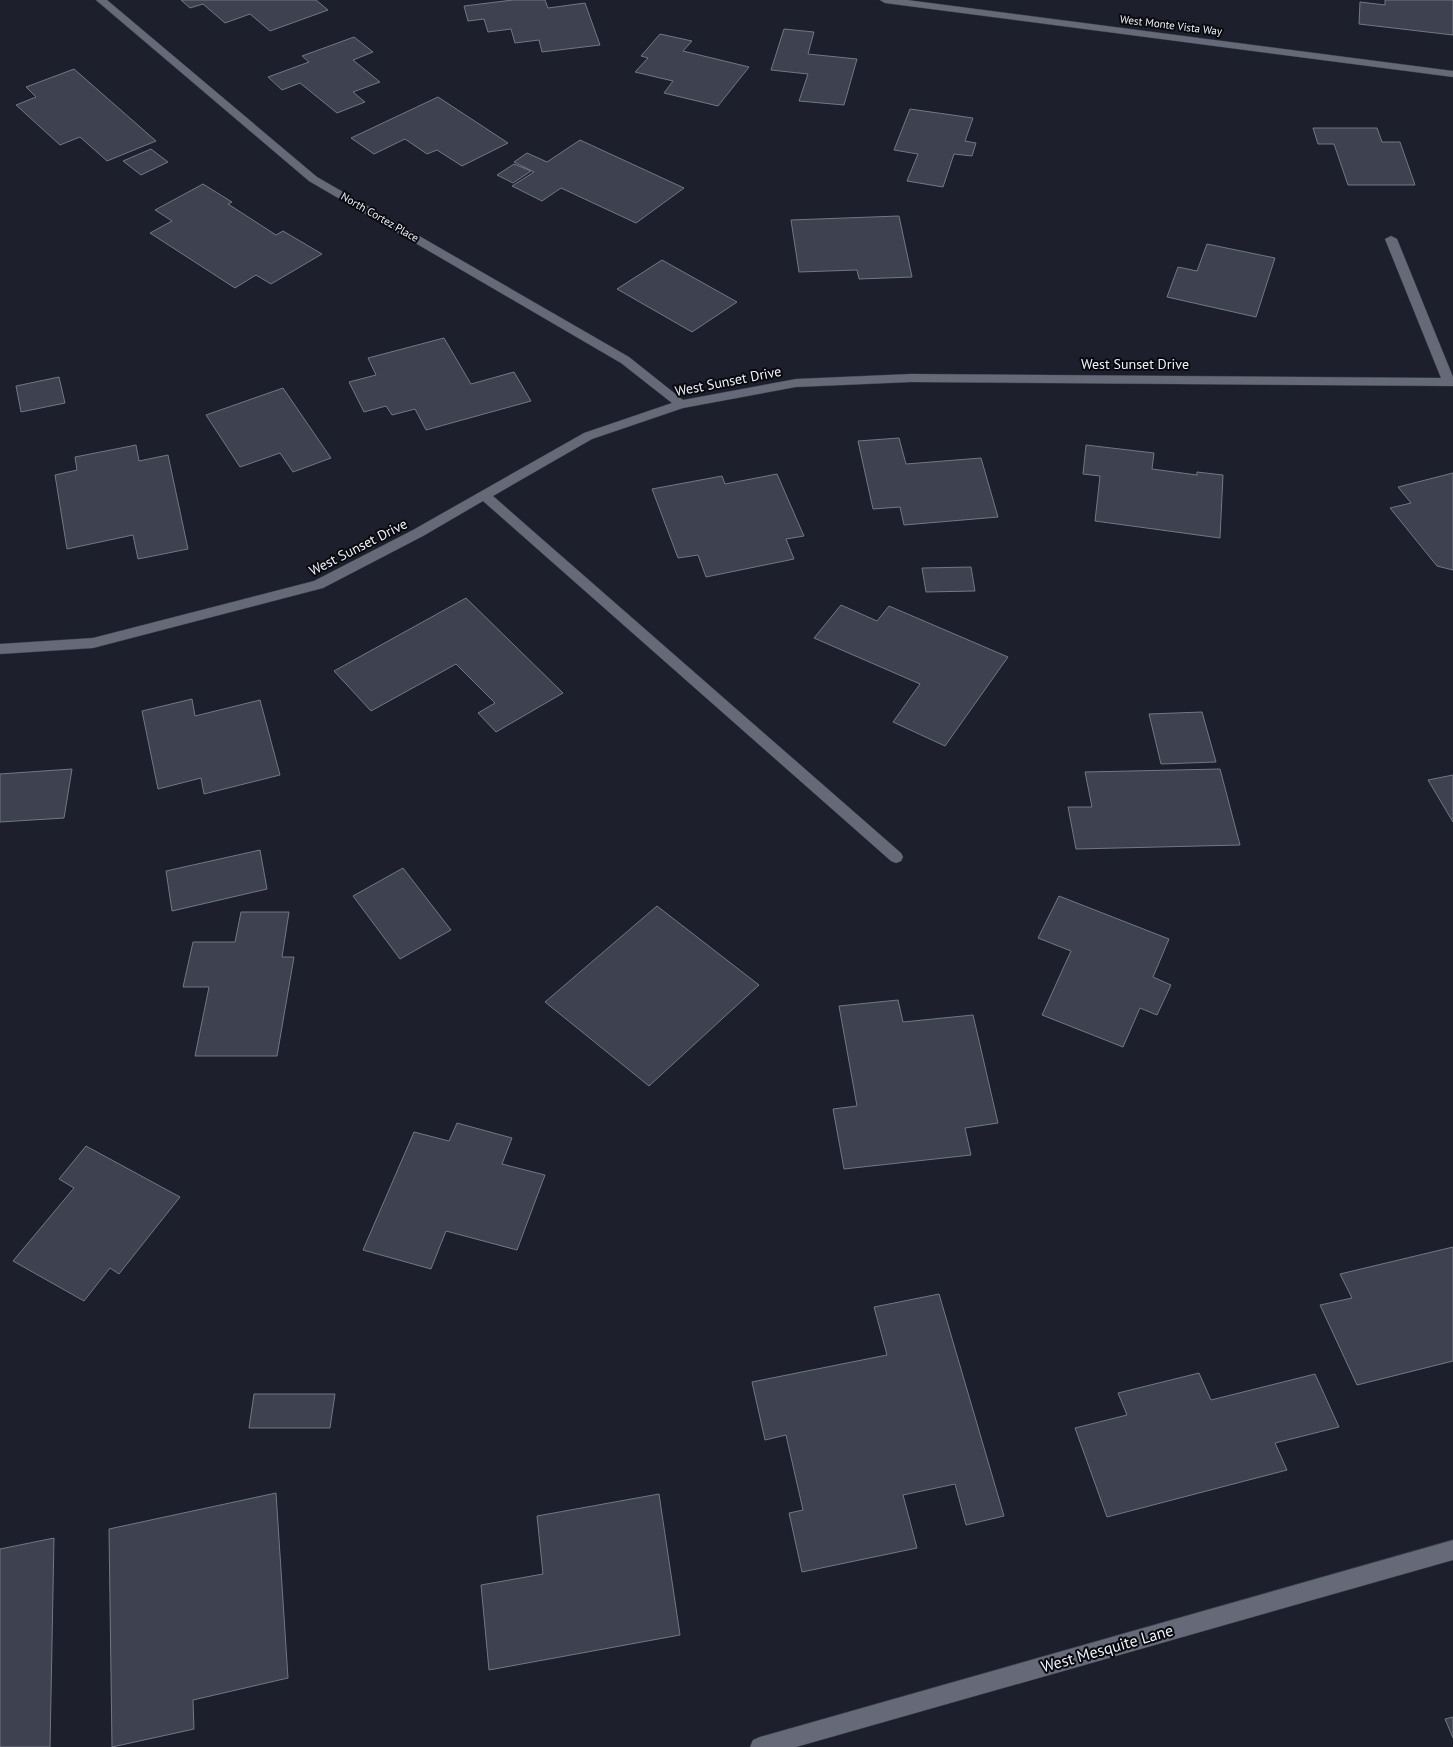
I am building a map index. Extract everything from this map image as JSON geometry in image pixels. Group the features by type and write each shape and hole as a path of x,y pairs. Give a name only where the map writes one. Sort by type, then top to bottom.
{"street":[{"name":"North Cortez Place","path":"101,0 313,179 626,360 681,404"},
{"name":"West Monte Vista Way","path":"885,0 1453,74"},
{"path":"1391,239 1451,382"},
{"name":"West Sunset Drive","path":"0,649 93,643 318,585 485,496 588,436 681,404 796,383 911,378 1451,382"},
{"path":"485,496 788,764 896,856"},
{"name":"West Mesquite Lane","path":"760,1747 1453,1550"}],"building":[{"path":"181,0 316,0 328,10 270,31 250,14 225,23 203,4 190,8"},
{"path":"513,0 545,0 548,8 585,3 600,45 542,52 539,40 515,43 511,29 488,32 484,19 468,21 464,6"},
{"path":"1385,0 1453,0 1453,35 1359,24 1360,2 1385,5"},
{"path":"784,29 814,32 808,54 857,59 844,105 799,101 808,74 771,70"},
{"path":"660,34 692,41 683,51 749,67 718,106 664,93 673,81 635,72 648,58 641,56"},
{"path":"354,37 373,52 353,60 380,82 353,92 365,102 337,113 300,83 282,90 268,77 309,62 302,56"},
{"path":"74,69 156,141 107,161 80,137 60,145 16,105 36,97 26,87"},
{"path":"438,97 508,143 462,166 437,150 427,154 405,139 374,154 351,138"},
{"path":"910,109 973,118 965,141 976,143 972,156 954,154 943,187 907,181 918,154 894,150"},
{"path":"1313,128 1377,128 1382,142 1400,142 1415,185 1348,185 1334,144 1318,144"},
{"path":"580,140 684,188 636,223 561,188 542,201 512,186 534,172 514,162 527,153 547,162"},
{"path":"151,149 168,162 141,175 123,161"},
{"path":"514,164 531,171 513,183 497,175"},
{"path":"203,184 232,202 228,204 276,235 283,231 322,254 271,284 256,275 235,288 150,233 172,221 155,210"},
{"path":"899,216 912,277 859,279 857,270 799,272 791,220"},
{"path":"1207,244 1275,258 1256,317 1167,297 1178,267 1197,271"},
{"path":"662,260 737,302 692,332 617,289"},
{"path":"444,338 471,384 514,372 531,401 426,430 415,409 392,415 386,406 364,412 349,382 376,375 368,358"},
{"path":"59,377 65,403 21,412 16,386"},
{"path":"283,388 331,458 293,472 280,453 240,467 206,415"},
{"path":"899,438 906,464 981,458 998,517 904,525 900,507 873,509 858,441"},
{"path":"136,445 139,461 168,455 188,549 138,559 133,535 67,549 55,475 77,470 75,457"},
{"path":"1086,445 1154,453 1152,469 1197,475 1197,472 1223,475 1220,538 1095,521 1100,476 1083,474"},
{"path":"1453,473 1453,570 1437,566 1390,508 1411,503 1398,487"},
{"path":"777,474 804,536 786,539 794,559 706,577 698,555 678,558 652,489 722,476 725,484"},
{"path":"971,567 975,591 926,592 922,568"},
{"path":"466,598 563,693 496,732 478,713 495,703 456,664 371,711 334,671"},
{"path":"841,605 877,621 889,606 1008,657 945,746 893,722 920,684 814,638"},
{"path":"192,699 195,716 260,700 280,775 204,794 201,778 158,789 142,711"},
{"path":"1202,712 1216,762 1161,764 1149,714"},
{"path":"72,769 64,818 0,822 0,774"},
{"path":"1220,769 1240,845 1076,849 1068,807 1092,807 1085,772"},
{"path":"1453,775 1453,822 1428,780"},
{"path":"260,850 267,889 172,911 166,871"},
{"path":"403,868 451,930 400,959 353,896"},
{"path":"1059,896 1169,939 1153,977 1171,985 1157,1015 1140,1008 1123,1047 1042,1015 1071,951 1038,938"},
{"path":"657,906 759,985 649,1086 545,1002"},
{"path":"241,912 289,912 282,957 294,957 277,1056 195,1056 209,987 183,987 193,942 235,942"},
{"path":"898,1000 903,1022 973,1015 998,1123 965,1128 971,1155 844,1169 833,1109 857,1106 839,1006"},
{"path":"457,1123 512,1138 502,1164 545,1175 517,1250 446,1231 431,1269 363,1250 414,1132 449,1141"},
{"path":"86,1146 180,1197 119,1274 110,1268 84,1301 13,1261 74,1188 59,1179"},
{"path":"1453,1247 1453,1361 1357,1385 1320,1305 1352,1298 1340,1274"},
{"path":"939,1294 1004,1516 966,1525 955,1484 903,1495 917,1548 802,1572 789,1513 803,1510 786,1435 765,1440 752,1382 887,1355 874,1307"},
{"path":"1199,1373 1211,1400 1315,1374 1339,1427 1275,1443 1287,1470 1107,1517 1075,1428 1127,1415 1118,1393"},
{"path":"254,1394 335,1394 330,1428 249,1428"},
{"path":"276,1493 288,1678 193,1700 194,1729 112,1747 109,1529"},
{"path":"659,1494 680,1635 489,1670 481,1585 543,1574 537,1516"},
{"path":"54,1538 50,1747 0,1747 0,1549"},
{"path":"1453,1717 1453,1738 1445,1719"}]}
